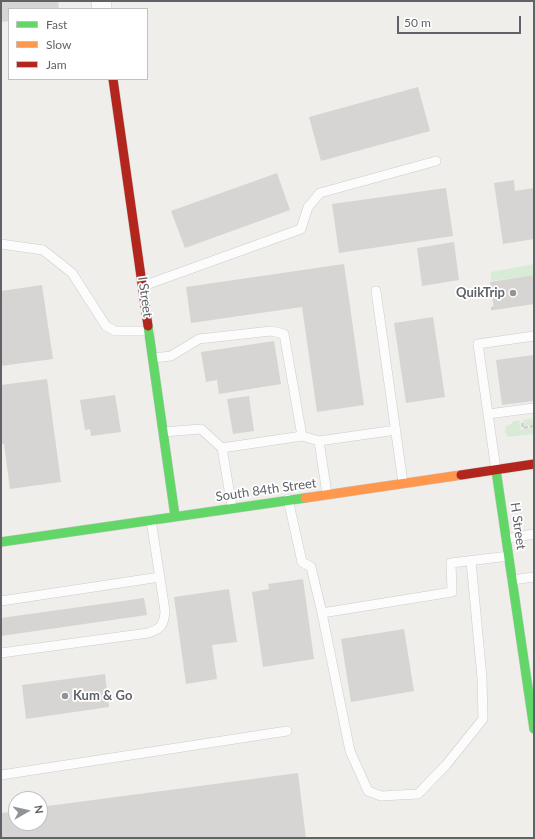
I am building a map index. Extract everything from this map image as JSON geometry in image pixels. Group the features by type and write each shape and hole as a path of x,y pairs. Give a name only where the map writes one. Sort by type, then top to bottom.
{"street":[{"name":"I Street","path":"113,80 154,358 175,516"},
{"name":"South 84th Street","path":"1,542 534,464"},
{"name":"H Street","path":"496,470 534,729"}],"lane":[{"path":"143,286 301,229 308,207 320,193 436,161"},
{"path":"1,244 42,250 72,273 106,326 115,331 150,331"},
{"path":"376,292 403,483"},
{"path":"154,358 171,356 199,339 271,331 284,334 302,436"},
{"path":"496,470 478,344 534,336"},
{"path":"488,414 534,408"},
{"path":"164,432 201,429 222,448 232,508"},
{"path":"222,448 302,436 319,441 396,430"},
{"path":"319,441 327,494"},
{"path":"288,500 302,562 311,567 322,613 350,751 368,790 381,796 418,794 446,765 483,719 482,678 471,561"},
{"path":"1,653 148,633 159,630 164,623 165,611 151,520"},
{"path":"506,539 534,534"},
{"path":"322,613 452,592 451,563 509,556"},
{"path":"512,580 534,577"},
{"path":"1,601 160,578"},
{"path":"522,650 534,649"},
{"path":"1,775 287,731"}],"path":[{"path":"522,420 523,428 534,426"}],"green space":[{"path":"534,264 534,275 491,281 491,272"},
{"path":"534,418 534,425 524,426 523,420"},
{"path":"519,420 521,430 534,428 534,434 508,437 505,432 506,426"}],"building":[{"path":"1,1 58,1 59,8 8,8 8,21 1,22"},
{"path":"418,87 430,131 321,161 309,117"},
{"path":"277,173 290,210 185,248 171,211"},
{"path":"514,180 515,191 534,188 534,239 503,244 494,183"},
{"path":"446,188 453,236 339,253 332,204"},
{"path":"454,242 459,280 422,286 417,248"},
{"path":"344,264 364,405 317,412 302,307 191,323 186,287"},
{"name":"QuikTrip","path":"534,275 534,304 494,310 490,282"},
{"path":"42,285 53,359 1,366 1,291"},
{"path":"433,317 445,397 406,403 394,323"},
{"path":"274,341 281,384 219,394 217,380 206,382 201,352"},
{"path":"534,355 534,401 502,405 496,360"},
{"path":"47,379 61,482 10,489 4,444 1,444 1,385"},
{"path":"115,395 121,432 91,436 90,429 85,430 80,400"},
{"path":"249,396 254,431 233,434 227,399"},
{"path":"303,579 314,659 263,667 252,592 269,589 268,584"},
{"path":"229,589 237,642 212,645 217,679 186,684 174,597"},
{"path":"144,598 147,615 1,636 1,618"},
{"path":"404,629 414,691 351,702 341,639"},
{"name":"Kum & Go","path":"105,674 109,707 26,719 22,685"},
{"path":"298,773 306,838 1,838 1,813 8,812 8,831 48,831 48,806"}],"traffic: fast":[{"path":"148,326 175,516"},
{"path":"496,470 534,729"},
{"path":"1,542 305,498"}],"traffic: slow":[{"path":"305,498 461,475"}],"traffic: jam":[{"path":"113,80 148,326"},
{"path":"461,475 534,464"}],"place":[{"name":"QuikTrip","path":"513,293"},
{"name":"Kum & Go","path":"65,696"}]}
